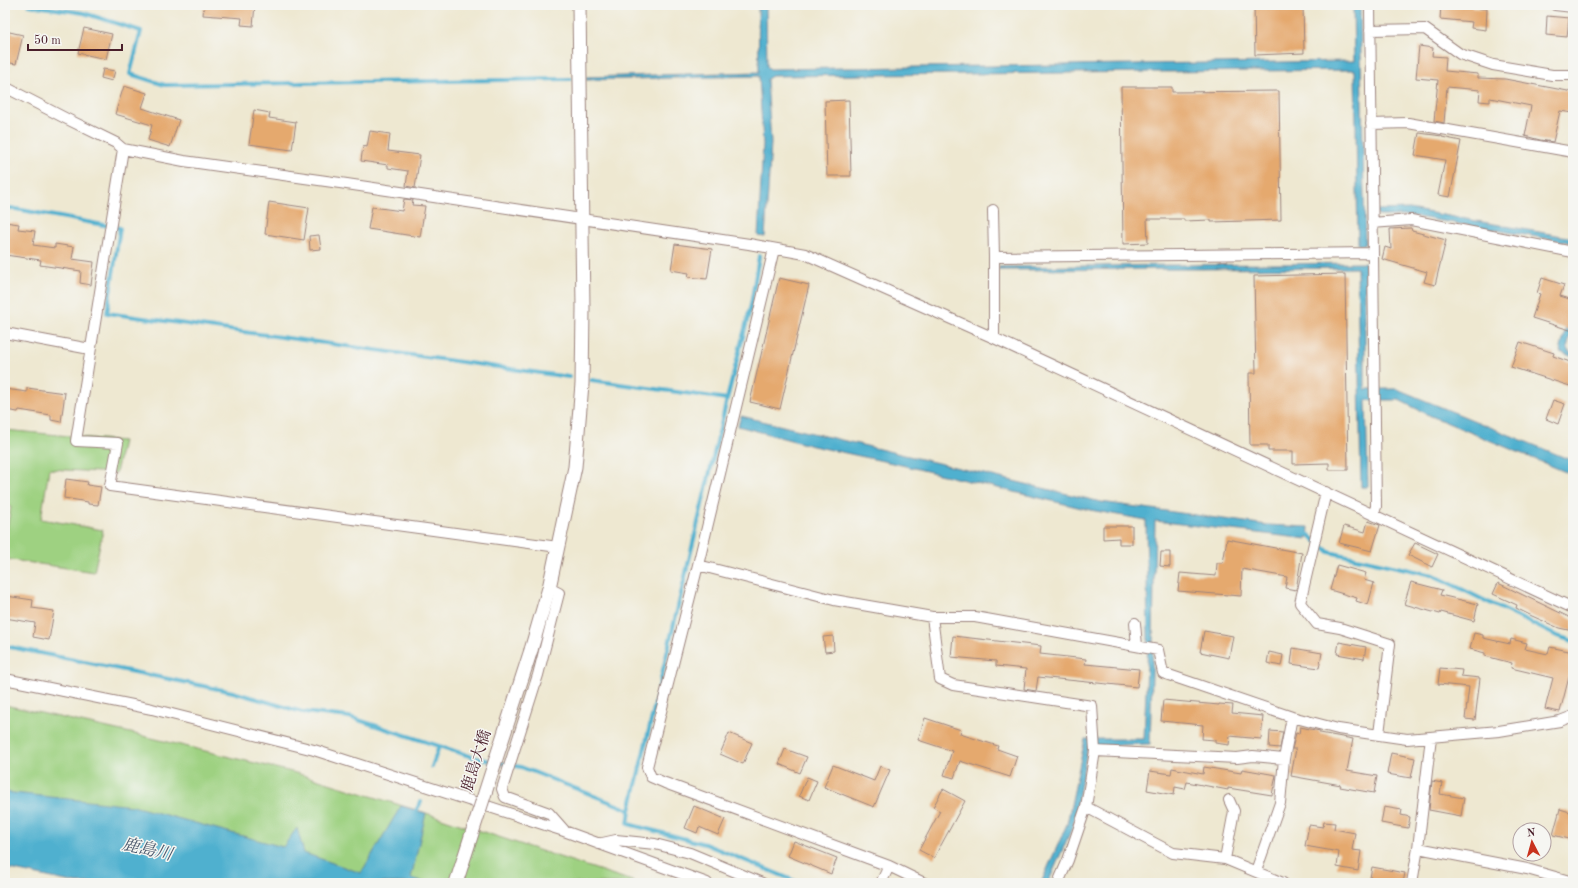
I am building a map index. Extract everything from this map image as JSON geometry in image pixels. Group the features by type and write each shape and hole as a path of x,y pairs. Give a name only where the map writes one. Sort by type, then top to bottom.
{"street":[{"name":"鹿島大橋","path":"456,883 531,650 558,547 575,467 582,384 579,5"},
{"path":"1370,5 1376,507 1373,514"},
{"path":"1555,5 1573,7"},
{"path":"1370,30 1425,29 1460,54 1493,65 1552,75 1573,75"},
{"path":"5,87 116,143 123,149 184,161 749,244 805,254 994,338 1573,608"},
{"path":"1371,124 1408,123 1573,152"},
{"path":"123,149 76,441 118,443 110,486 558,547"},
{"path":"993,210 994,338"},
{"path":"1372,223 1412,220 1573,252"},
{"path":"774,249 698,566 647,767 651,777 890,866 924,883"},
{"path":"994,257 1373,253"},
{"path":"5,333 90,349"},
{"path":"1326,492 1300,603 1317,624 1340,628 1390,644 1379,734"},
{"path":"698,566 834,600 932,617 975,617 1158,650 1163,673 1292,717 1338,728 1407,739 1431,738 1499,731 1560,721 1573,716"},
{"path":"548,588 559,593 538,675 502,789 505,797 549,813 564,831"},
{"path":"932,617 940,679 953,685 1092,706 1095,751 1086,806 1068,860 1058,883"},
{"path":"1136,623 1140,647"},
{"path":"5,679 152,709 314,750 564,831 706,883"},
{"path":"1256,871 1280,803 1284,759 1292,717"},
{"path":"1412,883 1418,848 1431,738"},
{"path":"1095,751 1237,758 1253,756 1284,759"},
{"path":"1225,859 1234,811 1229,800"},
{"path":"1086,806 1173,853 1225,859 1283,883"},
{"path":"598,844 616,840 655,844 690,853 762,883"},
{"path":"1418,848 1527,869 1573,882"},
{"path":"881,883 890,866"}],"green space":[{"path":"5,430 123,441 116,473 49,469 41,519 103,530 94,572 5,559 5,539 11,507 5,505"},
{"path":"5,705 135,734 296,773 426,813 638,883 354,883 5,806"}],"water":[{"path":"758,5 766,5 767,66 770,69 1354,61 1353,5 1360,5 1365,244 1358,245 1355,70 772,76 767,79 771,143 765,237 758,236 763,144 759,76 586,80 586,77 759,72"},
{"path":"1409,209 1573,238 1573,243 1412,216 1381,216 1377,214 1376,210"},
{"path":"1365,263 1365,389 1397,389 1573,461 1573,475 1431,416 1399,400 1366,400 1368,487 1361,487 1357,268 999,270 999,267"},
{"path":"1573,297 1573,324 1567,348 1568,351 1573,354 1573,357 1560,352"},
{"path":"741,416 1101,502 1267,525 1309,527 1308,539 1155,521 1150,744 1088,746 1073,826 1048,883 1041,883 1067,824 1085,739 1144,739 1148,640 1146,520 1090,510 897,464 813,446 738,426"},
{"name":"鹿島川","path":"5,792 133,806 283,847 297,828 304,853 361,873 401,806 426,813 411,878 427,883 76,883 5,868"}],"building":[{"path":"204,5 255,5 253,26 241,25 242,18 203,15"},
{"path":"1254,5 1303,5 1304,53 1255,55"},
{"path":"1441,5 1472,5 1472,8 1487,9 1486,30 1471,28 1472,22 1440,19"},
{"path":"1547,16 1569,18 1567,37 1546,35"},
{"path":"84,28 112,34 106,59 78,53"},
{"path":"5,31 23,35 16,64 5,62"},
{"path":"1419,46 1433,48 1432,56 1446,57 1445,71 1478,74 1478,78 1505,79 1573,92 1573,113 1560,111 1553,142 1540,140 1525,136 1531,106 1490,98 1490,102 1479,101 1480,90 1447,87 1444,123 1434,121 1438,80 1416,78"},
{"path":"103,69 115,71 112,81 101,78"},
{"path":"124,86 147,93 142,108 179,120 170,147 148,140 152,125 115,114"},
{"path":"1121,87 1172,87 1172,92 1279,91 1281,220 1211,222 1211,220 1184,221 1184,219 1147,219 1148,243 1123,244"},
{"path":"849,100 851,176 827,176 825,101"},
{"path":"254,110 270,113 269,118 296,122 292,150 249,144"},
{"path":"370,131 390,134 388,151 420,155 415,188 406,186 408,171 388,168 388,165 361,161 363,146 367,147"},
{"path":"1419,133 1442,136 1461,141 1450,197 1438,195 1445,160 1415,155"},
{"path":"404,199 413,200 412,205 425,206 420,237 368,229 372,207 402,211"},
{"path":"269,202 309,208 304,240 265,234"},
{"path":"5,222 19,224 18,229 35,231 33,245 55,248 55,244 74,247 72,259 94,262 91,285 80,283 81,271 40,265 41,260 5,255"},
{"path":"1411,228 1412,231 1446,240 1435,285 1424,282 1427,272 1382,259 1385,247 1391,249 1390,229"},
{"path":"319,235 321,249 310,250 309,236"},
{"path":"675,244 712,249 707,279 688,277 689,273 671,270"},
{"path":"1345,274 1348,470 1329,470 1329,463 1293,464 1293,451 1268,451 1268,445 1250,445 1249,373 1256,373 1254,276"},
{"path":"779,278 809,285 780,409 750,402"},
{"path":"1542,278 1564,285 1560,296 1573,300 1573,331 1532,318 1540,294 1537,293"},
{"path":"1520,342 1554,353 1553,356 1573,363 1573,387 1511,367"},
{"path":"27,388 65,393 61,422 51,420 51,415 19,410 18,412 5,410 5,389 27,392"},
{"path":"1553,400 1565,404 1558,424 1546,419"},
{"path":"66,479 88,482 87,485 101,487 98,505 64,498"},
{"path":"1368,521 1380,525 1372,551 1339,543 1344,526 1365,532"},
{"path":"1103,526 1132,526 1132,544 1119,544 1119,538 1103,539"},
{"path":"1227,539 1302,553 1296,590 1285,588 1287,577 1242,569 1241,596 1178,591 1180,573 1216,576 1217,563 1223,563"},
{"path":"1415,543 1438,554 1432,567 1408,555"},
{"path":"1161,552 1170,552 1170,567 1160,566"},
{"path":"1337,565 1366,573 1364,580 1374,583 1368,605 1356,601 1357,598 1330,590"},
{"path":"1411,582 1442,590 1440,595 1478,604 1474,621 1441,612 1440,614 1404,604"},
{"path":"1498,583 1573,619 1573,631 1559,628 1532,616 1516,608 1517,605 1493,594"},
{"path":"6,596 33,600 32,608 54,611 49,640 33,637 35,623 5,618"},
{"path":"1204,631 1233,636 1229,658 1200,652"},
{"path":"1474,633 1483,635 1483,638 1510,644 1511,639 1527,643 1525,649 1548,654 1550,647 1573,652 1573,678 1569,677 1560,712 1545,709 1553,678 1511,668 1512,663 1485,656 1485,653 1470,649"},
{"path":"833,636 834,651 825,652 823,637"},
{"path":"953,636 1041,646 1040,654 1086,659 1085,664 1139,669 1137,687 1038,677 1036,691 1024,689 1026,669 996,666 996,661 951,657"},
{"path":"1339,642 1366,647 1364,659 1337,654"},
{"path":"1293,648 1322,653 1319,668 1291,664"},
{"path":"1269,652 1283,655 1281,666 1267,663"},
{"path":"1440,668 1462,670 1461,676 1480,678 1475,720 1465,719 1469,687 1438,684"},
{"path":"1163,700 1233,705 1232,713 1263,716 1261,739 1230,736 1229,745 1215,743 1215,740 1202,739 1203,725 1161,721"},
{"path":"925,718 961,730 960,734 998,746 997,749 1017,756 1010,777 960,761 954,778 944,775 952,751 918,740"},
{"path":"1300,727 1320,731 1320,733 1353,739 1347,771 1377,776 1374,793 1340,787 1341,785 1291,776 1296,749 1292,749 1296,733 1299,734"},
{"path":"1270,731 1283,732 1280,748 1269,747"},
{"path":"729,733 752,743 743,764 720,754"},
{"path":"785,749 807,757 800,773 779,764"},
{"path":"1391,753 1415,758 1411,778 1387,774"},
{"path":"833,765 874,781 880,766 890,770 874,807 824,787"},
{"path":"1204,767 1241,773 1242,769 1276,775 1272,795 1228,788 1228,790 1187,782 1185,789 1175,787 1174,795 1147,790 1150,771 1171,774 1172,768 1203,774"},
{"path":"807,777 817,781 809,800 799,796"},
{"path":"1432,781 1442,783 1440,794 1464,798 1461,816 1429,810"},
{"path":"943,789 965,801 934,858 919,850 940,811 933,807"},
{"path":"694,806 725,819 718,835 699,827 697,833 685,828"},
{"path":"1384,807 1402,810 1401,815 1410,817 1408,828 1381,823"},
{"path":"1560,809 1573,813 1573,840 1553,835"},
{"path":"1324,822 1335,823 1334,829 1355,833 1352,850 1361,851 1358,871 1337,867 1339,852 1305,846 1309,825 1323,827"},
{"path":"794,841 837,858 831,874 788,856"},
{"path":"1372,867 1405,873 1403,883 1369,883"}],"waterway":[{"path":"29,5 84,13 141,31 130,74 165,85 571,79"},
{"path":"5,207 120,228 107,313 569,377"},
{"path":"630,810 727,399 751,305 759,256"},
{"path":"591,380 727,399"},
{"path":"1304,534 1308,534 1329,552 1433,575 1557,636 1573,641"},
{"path":"5,646 233,692 302,712 349,717 476,758 521,767 630,810 628,824 705,844 800,883"},
{"path":"432,767 439,746"},
{"path":"414,814 421,802"}]}
